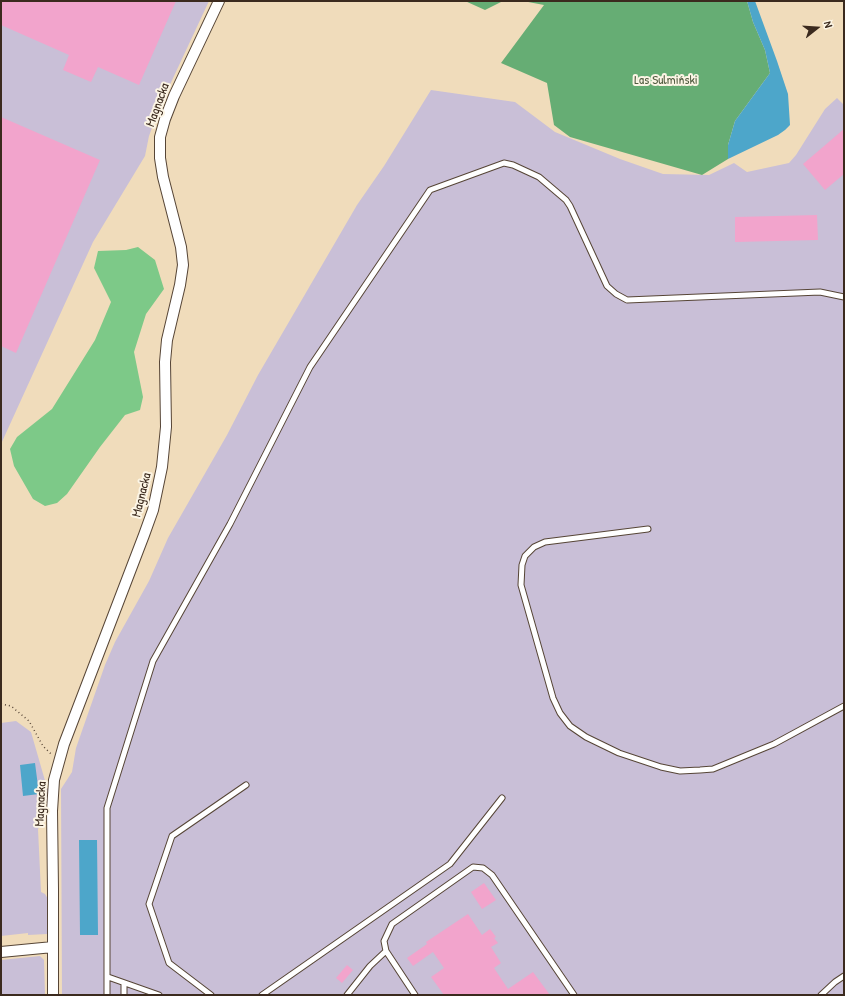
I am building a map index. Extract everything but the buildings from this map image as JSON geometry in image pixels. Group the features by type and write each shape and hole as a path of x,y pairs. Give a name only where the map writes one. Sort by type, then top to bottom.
{"street":[{"name":"Magnacka","path":"52,995 52,811 54,780 64,744 153,510 162,468 166,428 165,362 183,265 181,247 161,164 160,137 174,96 219,1"},
{"path":"1,952 53,947"}],"lane":[{"path":"107,995 107,808 153,661 230,524 310,367 430,190 504,163 513,165 539,177 566,200 608,286 616,294 627,300 638,301 820,292 844,297"},
{"path":"648,529 545,542 534,547 525,556 522,565 521,585 552,698 560,713 570,726 586,737 619,753 661,768 680,771 700,770 713,769 774,744 844,706"},
{"path":"211,995 169,963 149,904 172,836 246,785"},
{"path":"262,995 450,864 502,798"},
{"path":"415,995 386,951 384,941 392,924 473,867 483,868 492,875 574,995"},
{"path":"347,995 370,966 386,951"},
{"path":"821,995 844,976"},
{"path":"108,977 124,984 159,995"},
{"path":"124,984 124,995"}],"path":[{"path":"1,704 11,706 30,721 43,746 53,757 59,759"}],"shaded area":[{"path":"1,1 209,1 160,106 149,136 145,156 93,242 1,444"},
{"path":"431,90 515,102 555,132 620,159 663,174 709,175 734,163 747,172 789,163 796,155 825,109 837,98 844,105 844,995 62,995 61,789 72,772 76,748 105,665 115,642 149,581 168,538 227,435 258,375 357,205 384,166"},
{"path":"16,721 31,732 48,791 46,804 41,806 42,823 38,829 41,892 45,894 48,899 47,934 28,935 28,933 1,936 1,723"},
{"path":"40,956 44,960 45,995 1,995 1,960"}],"green space":[{"path":"465,1 503,1 485,10"},
{"name":"Las Sulmiński","path":"523,1 747,1 753,22 765,50 770,73 735,121 728,145 728,159 702,175 570,137 554,125 547,83 501,63 544,5"},
{"path":"138,247 155,260 164,289 146,314 134,352 143,397 140,410 125,415 100,447 67,494 57,503 45,506 33,499 14,466 10,449 17,437 52,409 95,340 111,302 94,268 98,251 126,250"}],"water":[{"path":"747,1 755,1 777,61 788,94 790,125 778,135 728,159 728,145 735,121 770,73 765,50 753,22"},
{"path":"35,763 39,794 23,796 20,765"},
{"path":"79,840 97,840 98,935 80,935"}]}
